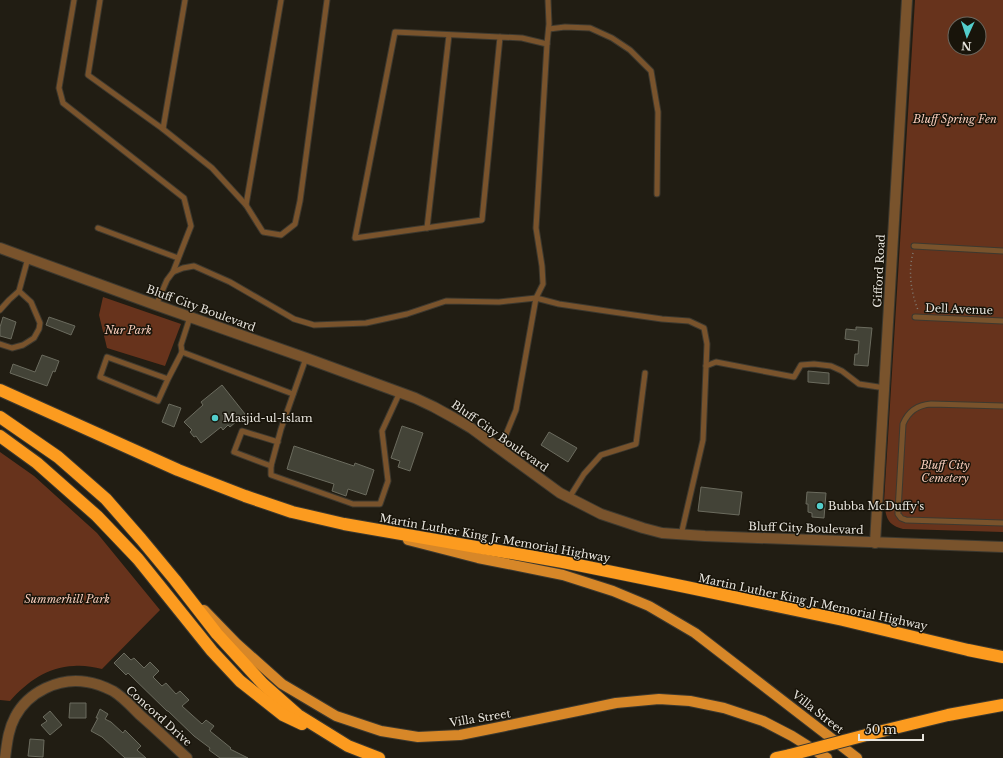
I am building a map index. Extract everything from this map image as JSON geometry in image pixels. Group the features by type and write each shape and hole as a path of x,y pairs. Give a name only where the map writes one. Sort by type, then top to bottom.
{"highway":[{"name":"Martin Luther King Jr Memorial Highway","path":"0,390 185,473 244,496 292,512 344,524 563,562 843,620 1003,657"},
{"path":"0,418 58,457 106,499 175,580 217,634 263,684 298,715 348,746"},
{"path":"0,436 37,463 97,516 138,559 212,651 240,681 283,715 348,746 379,758"},
{"path":"776,758 948,715 1003,705"}],"main road":[{"name":"Villa Street","path":"344,524 478,558 563,575 613,591 649,606 695,633 857,758"},
{"name":"Villa Street","path":"175,580 236,643 282,684 336,716 381,731 418,737 460,735 616,703 659,699 690,701 724,708 763,721 792,736 827,758"}],"street":[{"name":"Gifford Road","path":"876,543 907,0"},
{"name":"Bluff City Boulevard","path":"0,248 400,392 434,407 471,428 560,493 601,514 643,528 662,533 681,535 1003,547"},
{"name":"Concord Drive","path":"5,758 10,728 15,716 23,705 33,695 45,688 59,683 72,681 87,682 102,686 114,692 125,700 187,758"}],"lane":[{"path":"74,0 59,88 63,103 184,198 191,226 173,272 167,280 156,305"},
{"path":"100,0 88,75 163,129 212,168 246,205 263,232 281,235 295,224 300,201 327,0"},
{"path":"163,129 185,0"},
{"path":"246,205 280,0"},
{"path":"500,449 516,410 536,298 543,284 542,266 536,228 549,29 548,0"},
{"path":"549,29 565,27 590,28 612,38 630,50 651,71 658,112 657,194"},
{"path":"500,37 482,220 356,238 395,32 522,38 547,44"},
{"path":"427,228 450,35"},
{"path":"98,228 178,258"},
{"path":"914,246 1003,250"},
{"path":"0,310 19,292 28,258"},
{"path":"173,272 194,266 230,282 294,319 314,325 366,323 407,314 446,301 499,302 536,298 559,304 662,319 689,321 704,328 707,344 703,440 681,535"},
{"path":"0,344 12,348 23,345 34,338 39,330 40,323 31,302 19,292"},
{"path":"168,379 107,357 100,377 158,401 182,352 181,345 190,317"},
{"name":"Dell Avenue","path":"915,317 1003,321"},
{"path":"182,352 293,394"},
{"path":"306,358 278,442 271,466 271,475 354,504 380,504 388,481 382,431 400,392"},
{"path":"706,366 716,362 794,377 801,365 814,364 831,366 842,371 859,384 885,388"},
{"path":"569,498 584,474 601,455 636,444 645,373"},
{"path":"1003,406 930,404 919,406 911,411 905,419 902,430 898,511 901,518 906,520 1003,523"},
{"path":"271,466 234,452 242,432 278,442"}],"path":[{"path":"914,246 911,268 911,286 921,317"}],"green space":[{"name":"Bluff City Cemetery","path":"915,0 1003,0 1003,532 903,529 890,523 884,502"},
{"name":"Nur Park","path":"103,297 181,324 165,366 107,348 99,315"},
{"name":"Summerhill Park","path":"0,452 34,476 97,533 160,610 102,669 88,666 77,666 55,669 38,677 23,688 10,701 0,700"}],"building":[{"path":"3,317 16,322 11,339 0,336 0,327"},
{"path":"49,317 75,326 71,335 46,325"},
{"path":"856,327 872,328 868,366 854,365 855,354 858,354 859,341 845,339 846,329 856,330"},
{"path":"42,355 59,361 47,386 10,373 13,364 35,372"},
{"path":"808,371 829,373 829,384 808,382"},
{"name":"Masjid-ul-Islam","path":"222,385 245,414 230,427 228,425 223,430 221,427 201,443 196,436 194,437 190,432 192,430 184,422 203,405 201,402"},
{"path":"169,404 181,408 174,427 162,422"},
{"path":"402,426 423,433 410,471 398,467 400,461 391,458"},
{"path":"549,432 577,448 568,462 541,445"},
{"path":"294,446 354,466 355,463 374,470 366,495 348,489 346,496 332,491 334,484 287,469"},
{"path":"701,487 742,492 739,515 698,511"},
{"path":"807,492 826,493 824,518 812,517 812,513 808,512 808,504 806,504"},
{"path":"124,653 131,660 134,658 144,668 150,662 159,671 153,677 162,686 166,683 176,694 180,691 189,700 182,706 202,724 206,720 214,726 210,731 231,748 230,749 248,758 220,758 209,750 210,748 194,736 128,673 126,675 114,663"},
{"path":"70,703 86,703 86,718 69,718"},
{"path":"100,709 108,714 105,719 111,722 123,733 125,730 141,746 137,750 146,758 125,758 102,737 91,731 98,718 96,718"},
{"path":"50,711 62,725 50,735 41,725 47,721 43,717"},
{"path":"30,739 44,740 43,757 28,756"}],"place":[{"name":"Masjid-ul-Islam","path":"215,418"},
{"name":"Bubba McDuffy's","path":"820,506"}],"park label":[{"name":"Bluff Spring Fen","path":"955,119"}]}
